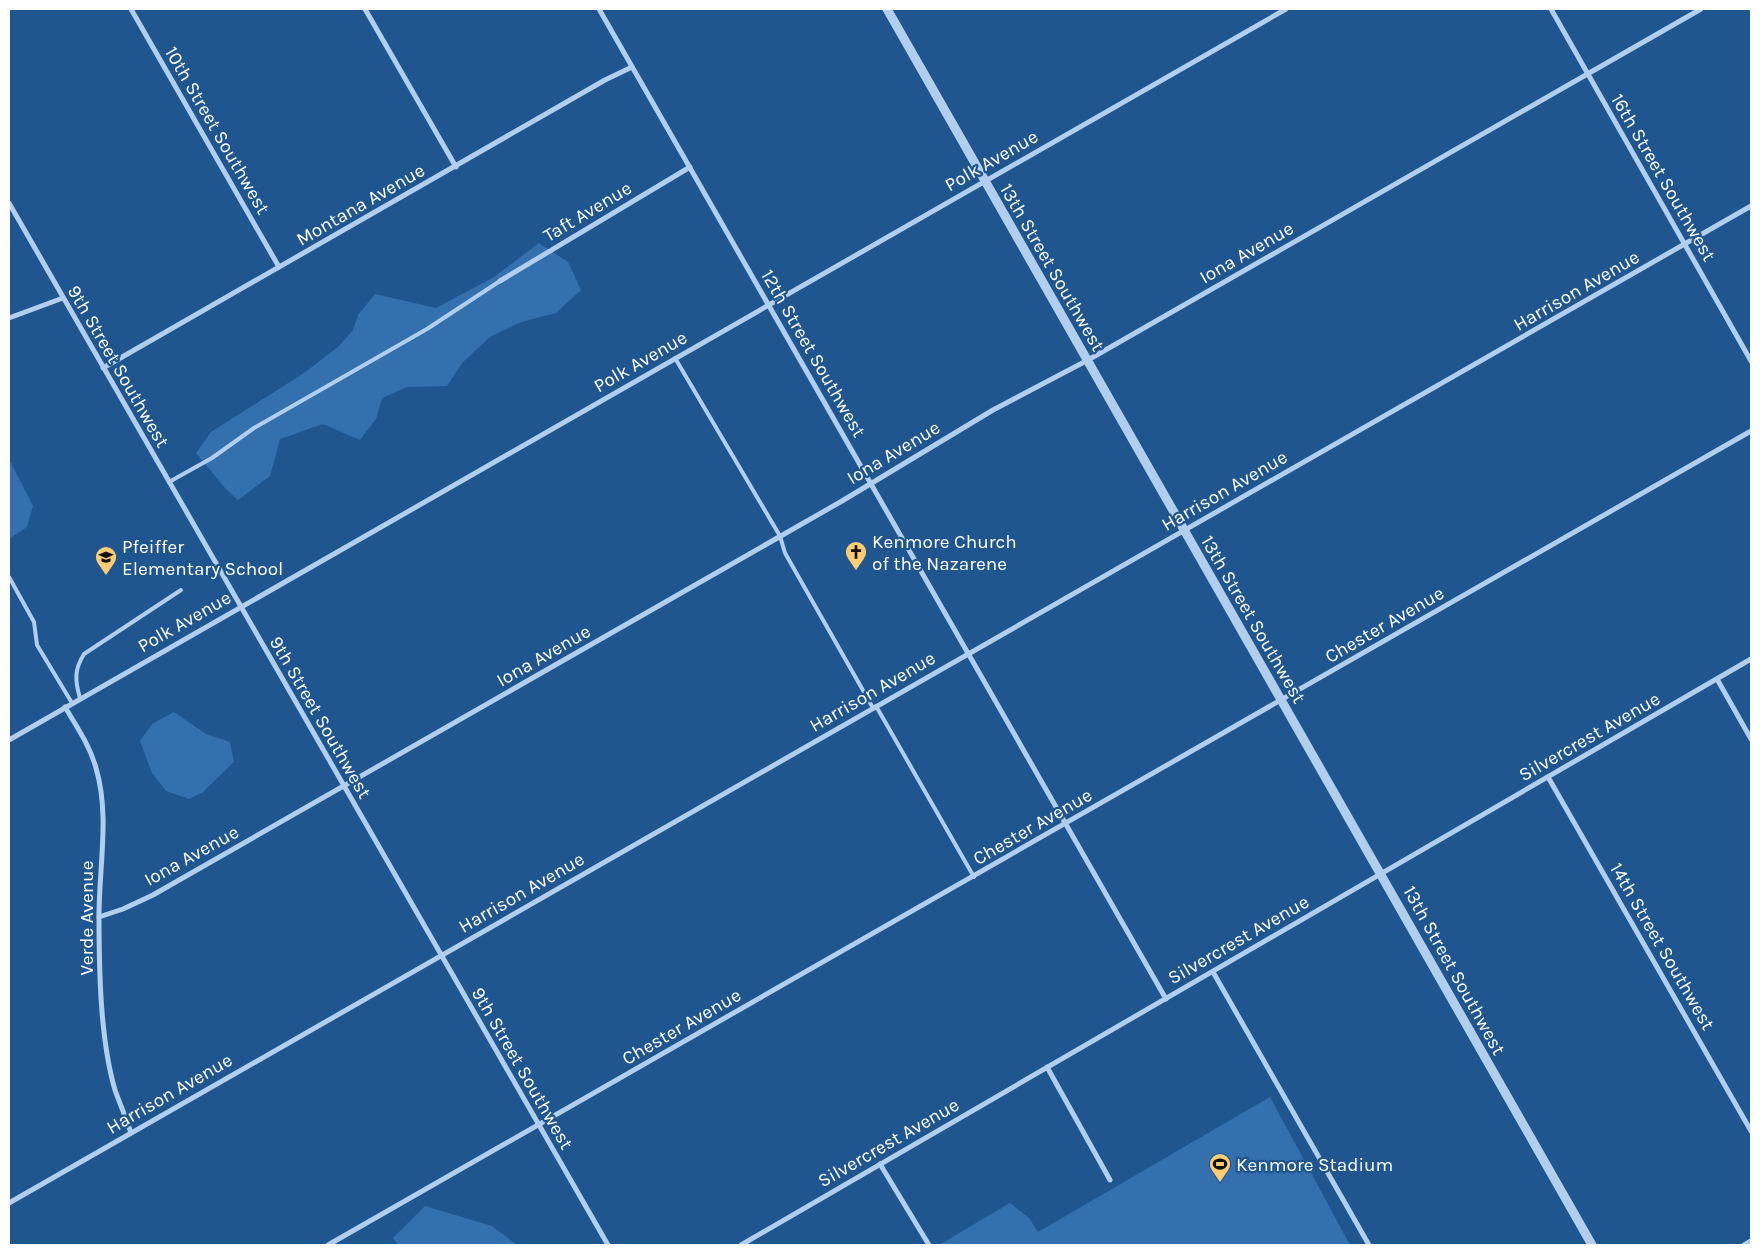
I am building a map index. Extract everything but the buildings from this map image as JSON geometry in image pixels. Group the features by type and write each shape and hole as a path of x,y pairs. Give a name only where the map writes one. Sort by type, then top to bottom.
{"street":[{"name":"10th Street Southwest","path":"131,9 279,267"},
{"path":"365,9 456,167"},
{"name":"12th Street Southwest","path":"599,9 1166,999"},
{"name":"13th Street Southwest","path":"887,9 1281,700 1382,873 1592,1245"},
{"name":"Polk Avenue","path":"9,740 1286,9"},
{"name":"16th Street Southwest","path":"1551,9 1751,361"},
{"name":"Iona Avenue","path":"99,917 123,909 153,894 780,536 993,410 1088,360 1702,9"},
{"name":"Montana Avenue","path":"103,368 605,80 632,67"},
{"name":"Taft Avenue","path":"500,281 690,167"},
{"name":"9th Street Southwest","path":"9,203 440,956 608,1245"},
{"name":"Harrison Avenue","path":"9,1203 1751,206"},
{"path":"9,318 63,298"},
{"name":"Chester Avenue","path":"328,1245 1751,431"},
{"name":"Silvercrest Avenue","path":"741,1245 1751,659"},
{"path":"1717,679 1751,739"},
{"name":"Verde Avenue","path":"65,707 89,748 101,788 103,817 99,917 102,992 108,1049 115,1088 131,1133"},
{"name":"14th Street Southwest","path":"1548,776 1751,1131"},
{"path":"1212,972 1369,1245"},
{"path":"1047,1067 1110,1180"},
{"path":"880,1164 929,1245"},
{"path":"1744,1245 1751,1241"}],"lane":[{"path":"169,482 212,458 254,428 427,329 500,281"},
{"path":"676,358 780,536 785,553 974,876"},
{"path":"9,577 34,622 37,645 72,703"},
{"path":"80,698 75,675 77,665 84,654 181,590"}],"shaded area":[{"path":"539,243 568,262 581,290 556,313 521,322 490,337 463,362 447,386 407,387 382,398 376,419 360,440 323,424 280,439 270,476 238,500 225,488 196,453 211,432 304,373 338,347 353,330 358,315 375,294 436,308 494,277"},
{"path":"9,459 33,506 27,527 9,539"},
{"path":"174,712 206,734 230,742 234,762 203,792 189,799 166,791 152,773 140,741 152,724"},
{"name":"Kenmore Stadium","path":"1270,1097 1350,1245 939,1245 1010,1203 1029,1218 1038,1232"},
{"path":"425,1206 492,1226 517,1245 398,1245 393,1238"}],"place":[{"name":"Kenmore Church of the Nazarene","path":"856,571"},
{"name":"Pfeiffer Elementary School","path":"106,576"},
{"name":"Kenmore Stadium","path":"1220,1183"}]}
